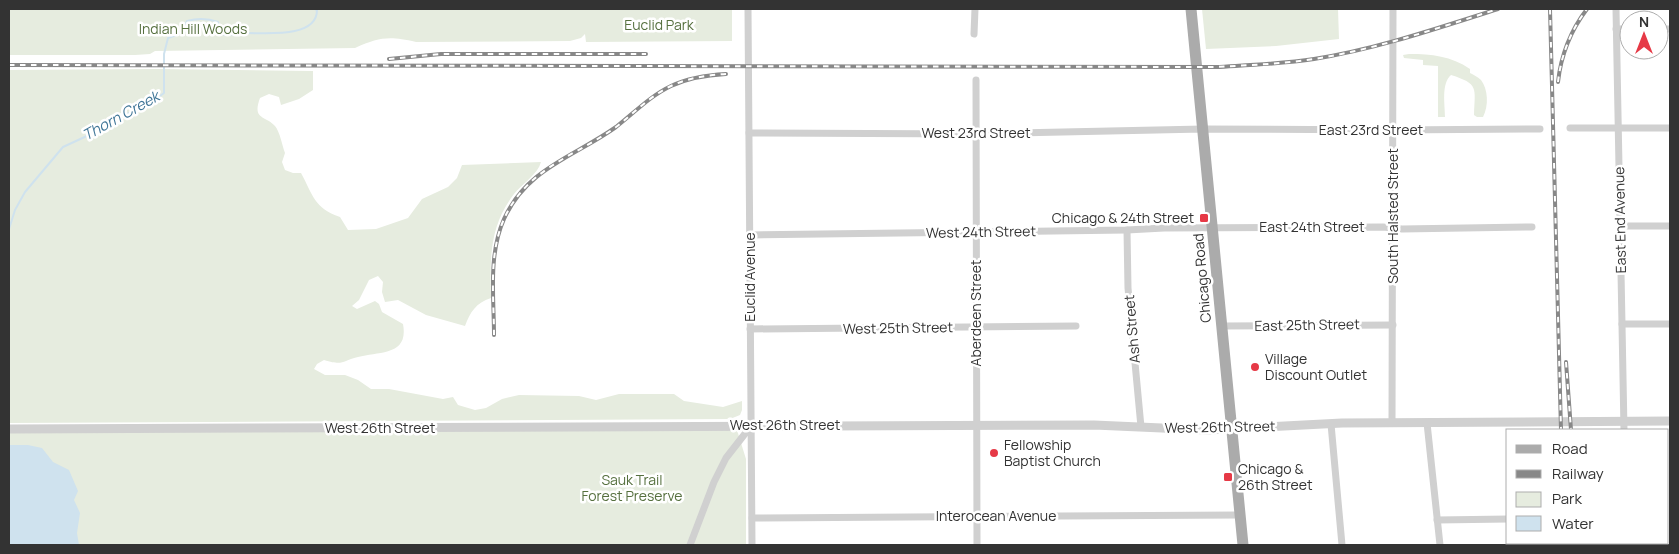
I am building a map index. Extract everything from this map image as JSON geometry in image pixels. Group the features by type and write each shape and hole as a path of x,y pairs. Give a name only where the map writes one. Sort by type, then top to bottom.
{"main road":[{"name":"Chicago Road","path":"1191,9 1243,545"}],"street":[{"name":"Euclid Avenue","path":"748,9 752,545"},
{"path":"974,34 975,9"},
{"name":"South Halsted Street","path":"1392,423 1393,9"},
{"name":"East End Avenue","path":"1616,9 1623,426"},
{"name":"Aberdeen Street","path":"976,80 977,545"},
{"path":"1570,128 1670,128"},
{"name":"East 23rd Street","path":"1203,130 1540,129"},
{"name":"West 23rd Street","path":"749,133 976,134 1203,130"},
{"path":"1620,226 1670,226"},
{"name":"East 24th Street","path":"1212,228 1532,227"},
{"name":"West 24th Street","path":"750,235 1212,228"},
{"name":"Ash Street","path":"1126,230 1128,288 1141,427"},
{"path":"1622,324 1670,324"},
{"name":"East 25th Street","path":"1222,326 1393,325"},
{"name":"West 25th Street","path":"750,329 1076,326"},
{"name":"West 26th Street","path":"9,429 1094,425 1185,430 1331,424 1561,422 1623,426 1670,422"},
{"path":"1427,423 1440,545"},
{"path":"1331,424 1342,545"},
{"path":"690,545 714,482 726,458 751,425"},
{"name":"Interocean Avenue","path":"752,518 1240,515"},
{"path":"1437,520 1506,519"}],"green space":[{"path":"9,9 732,9 732,41 586,42 585,34 581,38 570,41 416,42 391,38 378,40 355,48 155,51 150,54 135,55 9,55"},
{"path":"1202,9 1338,9 1339,39 1276,46 1206,49"},
{"path":"1403,55 1441,57 1456,61 1470,69 1470,73 1481,80 1485,88 1487,103 1483,117 1474,115 1475,92 1471,84 1451,75 1445,89 1445,117 1438,117 1438,66 1423,65 1423,60 1404,58"},
{"path":"9,70 313,71 313,90 299,99 281,105 279,97 269,94 260,98 258,110 259,114 275,126 278,132 285,153 282,162 285,170 301,173 319,205 340,217 348,230 376,229 408,218 422,199 448,187 457,178 462,165 541,162 533,175 514,194 506,206 495,231 491,257 491,298 474,309 465,326 426,315 398,300 385,302 382,292 383,282 378,276 369,280 359,300 352,306 357,309 375,301 379,304 382,312 403,324 404,334 401,342 391,350 342,362 335,363 324,360 317,364 314,369 325,375 345,375 358,380 371,389 389,389 443,399 453,397 458,405 475,410 486,408 502,399 519,395 579,396 596,400 619,394 674,394 684,401 723,407 742,401 740,415 730,419 9,423"},
{"name":"Sauk Trail Forest Preserve","path":"737,430 746,459 746,545 9,545 9,432"}],"water":[{"path":"9,445 28,445 42,448 53,462 69,470 78,491 74,500 80,513 77,533 79,545 9,545"}],"waterway":[{"name":"Thorn Creek","path":"9,229 15,210 25,192 63,147 102,129 121,117 152,102 164,93 164,54 168,38 182,33 187,21 202,19 218,22 220,30 224,35 289,32 300,30 309,25 315,19 317,10 315,9"}],"railway":[{"path":"9,65 1216,67 1290,62 1338,55 1407,37 1498,9"},
{"path":"1550,9 1561,429"},
{"path":"1558,82 1568,43 1576,25 1587,9"},
{"path":"389,59 441,54 646,54"},
{"path":"494,335 493,277 496,247 504,219 525,187 553,165 616,127 663,90 691,79 726,74"},
{"path":"1566,362 1571,429"}],"place":[{"name":"Chicago & 24th Street","path":"1204,218"},
{"name":"Village Discount Outlet","path":"1255,367"},
{"name":"Fellowship Baptist Church","path":"994,453"},
{"name":"Chicago & 26th Street","path":"1228,477"}],"park label":[{"name":"Euclid Park","path":"659,25"},
{"name":"Indian Hill Woods","path":"193,29"}]}
